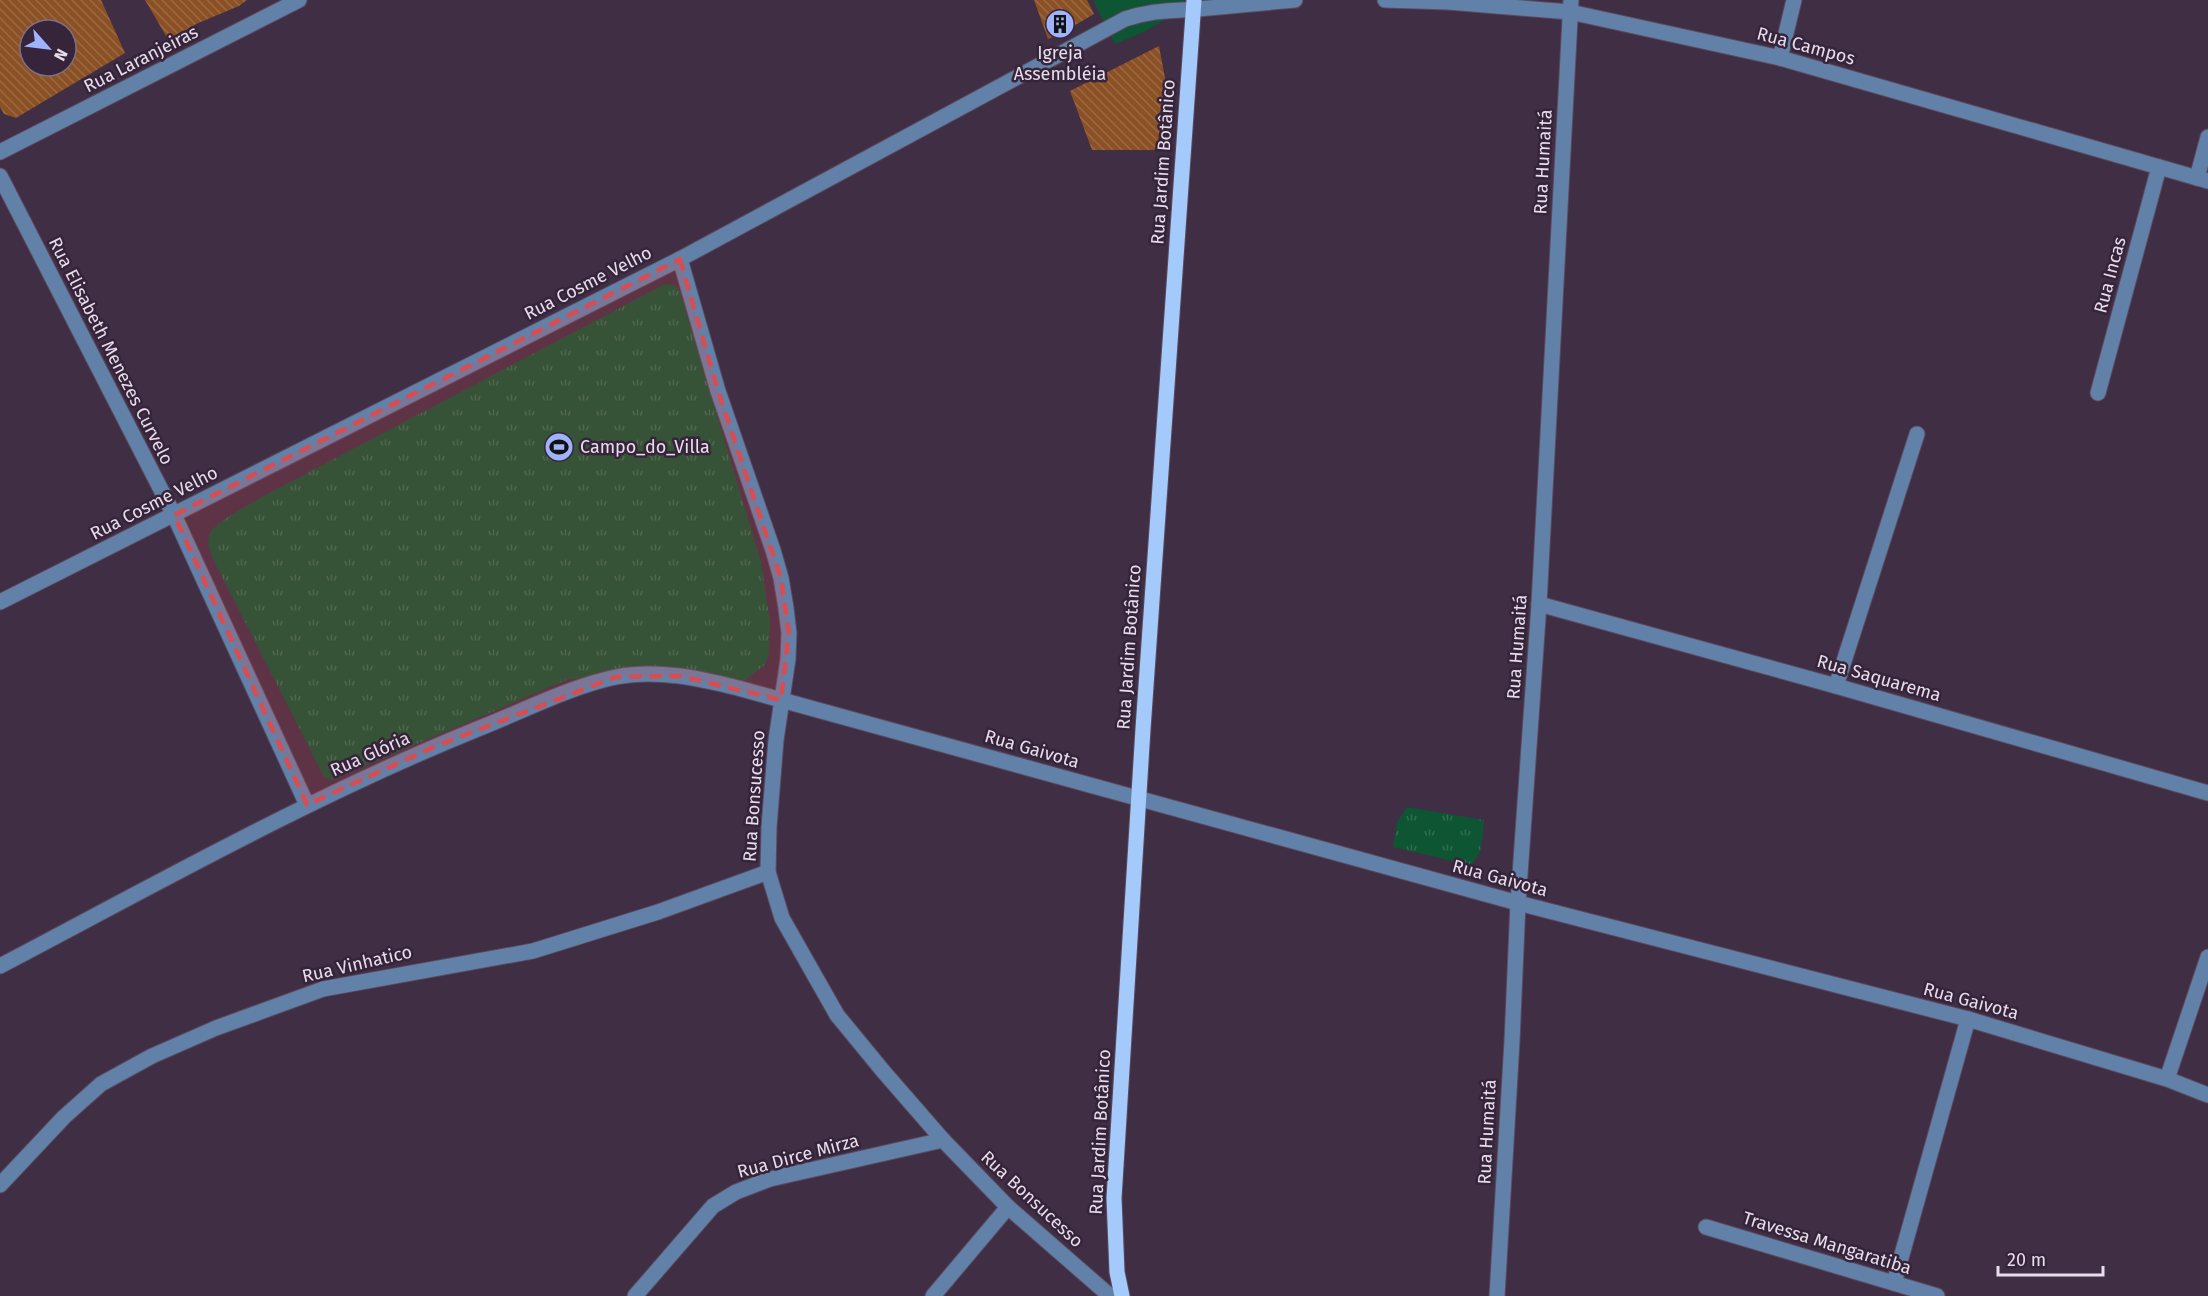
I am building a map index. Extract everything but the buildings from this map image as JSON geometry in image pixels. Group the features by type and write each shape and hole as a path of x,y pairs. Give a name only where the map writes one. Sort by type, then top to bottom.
{"main road":[{"name":"Rua Jardim Botânico","path":"1122,1296 1117,1272 1114,1198 1138,799 1194,4"}],"street":[{"name":"Rua Laranjeiras","path":"0,152 299,0"},
{"path":"1194,4 1295,0"},
{"name":"Rua Campos","path":"1385,0 1570,6 1780,58 2202,179"},
{"path":"1780,58 1794,0"},
{"name":"Rua Cosme Velho","path":"0,602 680,258 1125,19 1147,12 1194,4"},
{"name":"Rua Humaitá","path":"1497,1296 1518,903 1539,604 1570,6"},
{"path":"2202,179 2208,137"},
{"name":"Rua Incas","path":"2098,393 2159,167"},
{"name":"Rua Elisabeth Menezes Curvelo","path":"0,176 174,515 307,805"},
{"name":"Rua Bonsucesso","path":"680,258 718,391 781,578 789,633 788,659 772,786 768,873 782,918 837,1015 943,1140 1008,1207 1110,1296"},
{"path":"1836,686 1917,434"},
{"name":"Rua Saquarema","path":"1539,604 1836,686 2208,793"},
{"name":"Rua Glória","path":"0,966 307,805 445,742 581,687 616,677 648,673 710,681 782,700"},
{"name":"Rua Gaivota","path":"782,700 1518,903 1968,1019 2168,1078 2208,1095"},
{"name":"Rua Vinhatico","path":"0,1185 64,1117 101,1084 152,1056 216,1028 323,988 533,951 658,912 768,873"},
{"path":"2168,1078 2208,957"},
{"path":"1894,1283 1968,1019"},
{"name":"Rua Dirce Mirza","path":"635,1296 713,1206 736,1191 770,1179 943,1140"},
{"path":"933,1296 1008,1207"},
{"name":"Travessa Mangaratiba","path":"1706,1227 1937,1296"}],"highlighted area":[{"path":"680,259 718,391 781,578 789,633 781,700 679,676 616,677 434,747 307,805 174,515"}],"green space":[{"path":"1093,0 1185,0 1163,21 1115,44"},
{"name":"Campo_do_Villa","path":"665,284 674,285 679,289 761,562 770,622 769,653 765,665 745,680 703,688 680,684 569,679 332,780 324,777 213,559 208,542 212,531 240,509 262,497"},
{"path":"1407,807 1484,820 1482,845 1475,861 1470,865 1393,847 1397,822"}],"place":[{"name":"Igreja Assembléia","path":"1060,24"},
{"name":"Campo_do_Villa","path":"559,447"}]}
